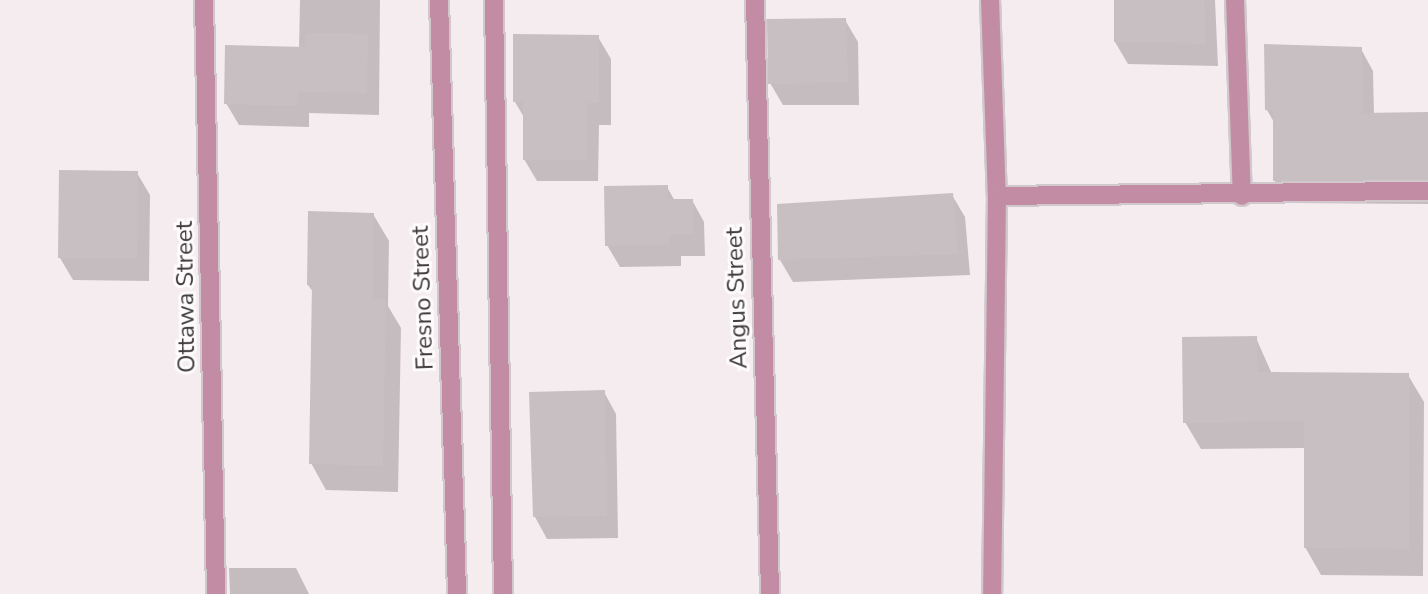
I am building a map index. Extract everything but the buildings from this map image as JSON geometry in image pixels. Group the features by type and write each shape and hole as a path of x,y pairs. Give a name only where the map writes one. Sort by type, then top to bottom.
{"street":[{"name":"Ottawa Street","path":"204,0 216,594"},
{"name":"Fresno Street","path":"439,0 457,594"},
{"path":"494,0 503,594"},
{"name":"Angus Street","path":"755,0 770,594"},
{"path":"990,0 997,195 992,594"},
{"path":"1235,0 1242,196"},
{"path":"997,195 1242,196 1428,191"}]}
